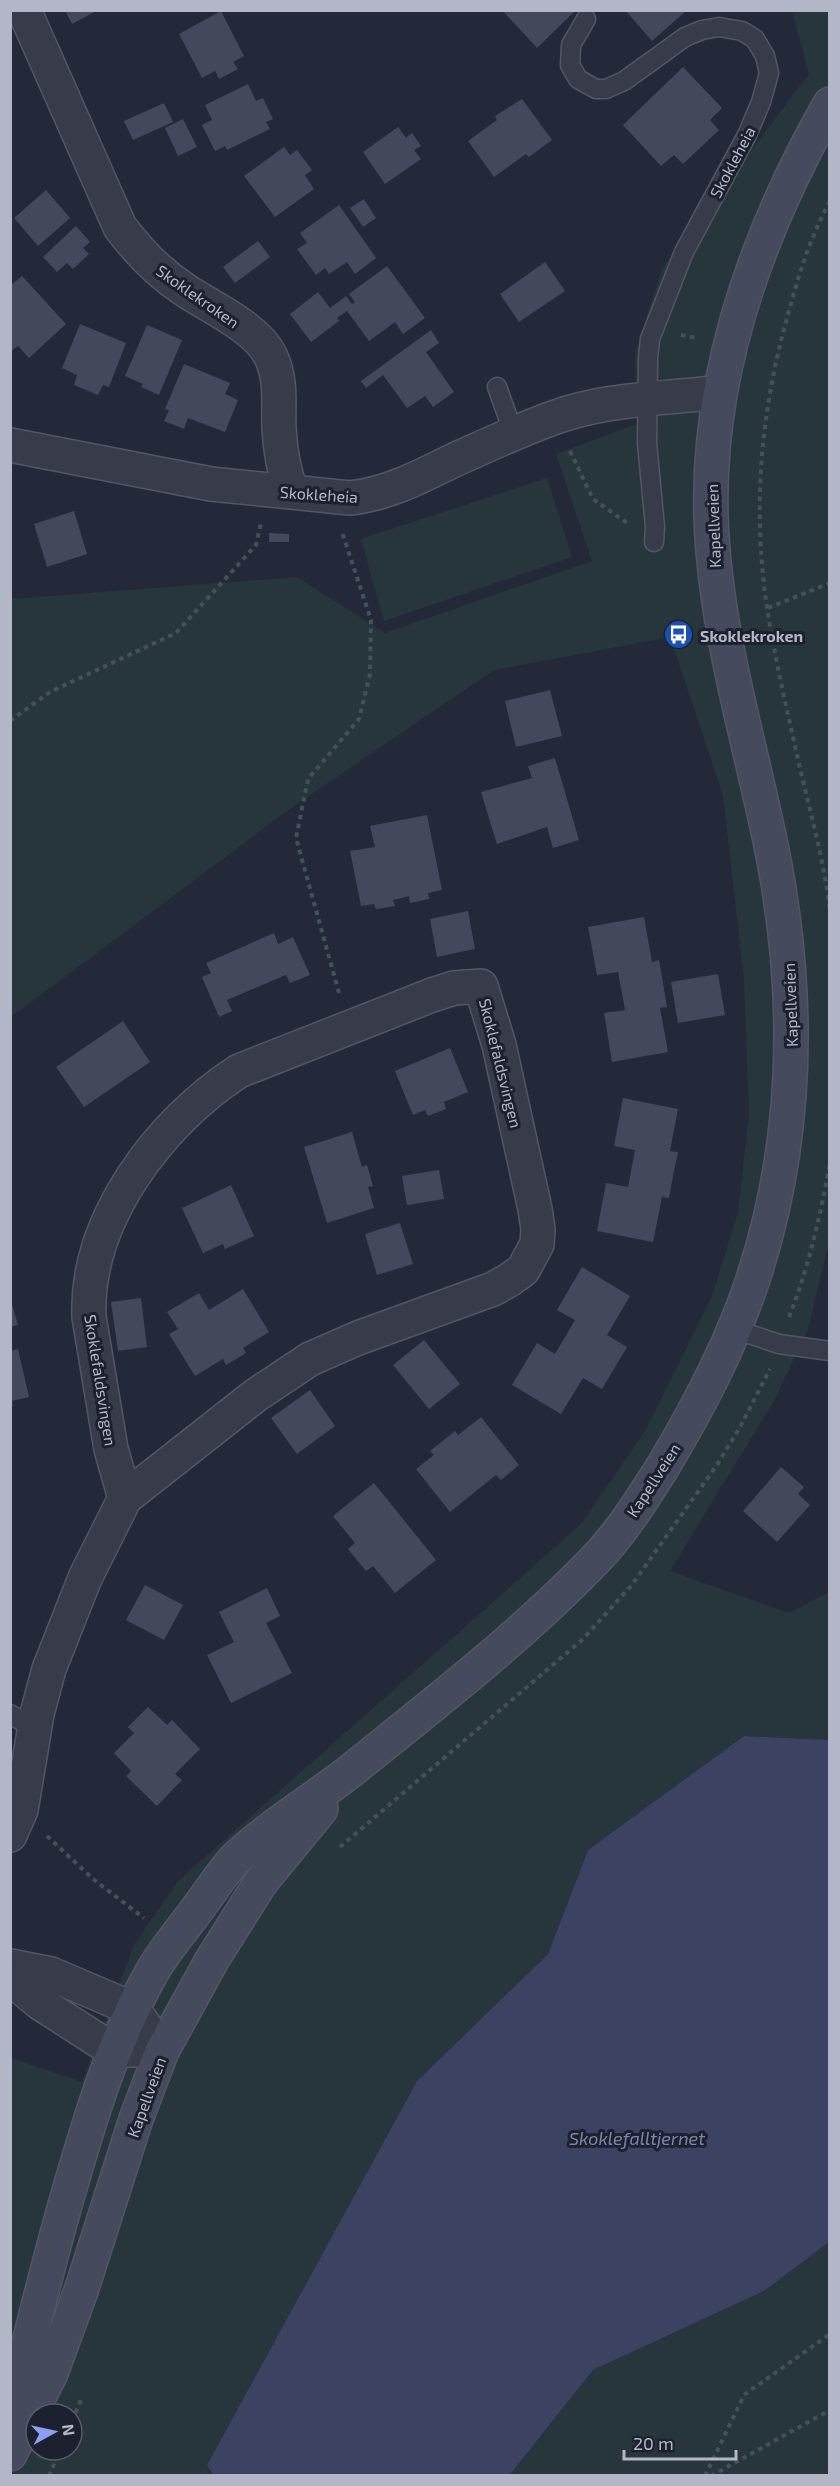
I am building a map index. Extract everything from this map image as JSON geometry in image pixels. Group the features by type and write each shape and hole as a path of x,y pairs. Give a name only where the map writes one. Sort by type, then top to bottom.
{"main road":[{"name":"Kapellveien","path":"10,2421 44,2283 81,2149 113,2050 156,1965 236,1858 347,1774 493,1654 595,1560 636,1509 670,1455 704,1395 735,1329 766,1235 779,1175 787,1124 791,1060 791,985 784,919 766,817 735,694 716,581 711,519 711,468 720,392 752,273 779,202 830,104"},
{"name":"Kapellveien","path":"10,2454 51,2373 82,2288 136,2119 162,2050 212,1960 261,1882 347,1774"}],"street":[{"name":"Skoklekroken","path":"24,10 120,227 140,254 183,289 235,321 271,354 281,396 280,491"},
{"name":"Skokleheia","path":"10,445 211,484 330,497 372,496 396,488 554,417 592,406 720,392"},
{"name":"Skoklefaldsvingen","path":"16,1823 23,1722 37,1714 49,1670 73,1604 125,1498 256,1395 310,1359 358,1338 494,1289 523,1270 531,1258 538,1236 535,1209 499,1045 481,986 454,988 239,1071 217,1085 175,1123 132,1180 109,1221 93,1262 88,1298 89,1317 111,1449 125,1498"},
{"path":"10,1966 51,1974 133,2008 162,2050"},
{"path":"10,1978 40,2003 113,2050 162,2050"}],"lane":[{"name":"Skokleheia","path":"586,20 571,45 570,65 578,79 596,89 606,89 624,81 686,37 702,30 732,28 754,39 765,56 769,73 762,102 747,135 684,252 653,330 648,358 649,399"},
{"path":"497,387 514,434"},
{"path":"649,399 647,443 655,527 654,542"},
{"path":"735,1329 779,1344 830,1351"}],"path":[{"path":"830,201 813,232 776,355 770,389 759,494 761,555 768,608 795,747 819,842 830,910"},
{"path":"554,417 593,499 654,542"},
{"path":"10,721 50,693 176,633 256,545 280,491"},
{"path":"330,497 371,620 370,674 359,719 308,778 296,838 348,1027"},
{"path":"768,608 830,583"},
{"path":"779,1344 804,1282 820,1220 830,1163"},
{"path":"16,1823 147,1921"},
{"path":"705,2475 744,2395 830,2334"},
{"path":"80,2402 85,2389"},
{"path":"711,2475 830,2410"}],"shaded area":[{"path":"792,11 829,11 829,1242 808,1329 775,1399 670,1571 789,1613 829,1592 829,1740 744,1736 588,1850 548,1954 417,2081 207,2465 213,2475 11,2475 11,2058 82,2082 134,1945 179,1880 581,1524 645,1431 712,1296 738,1212 749,1114 744,980 723,795 670,637 494,670 291,808 11,1017 11,599 297,577 385,633 592,561 556,454 637,424 635,353 663,267 809,74"},
{"path":"547,478 572,557 384,621 361,539"},
{"path":"829,2242 829,2475 510,2476 593,2370 764,2291"}],"water":[{"name":"Skoklefalltjernet","path":"744,1736 829,1740 829,2242 764,2291 593,2370 510,2475 213,2475 207,2465 417,2081 548,1954 588,1850"}],"building":[{"path":"65,10 98,10 72,24"},
{"path":"502,10 576,10 537,48"},
{"path":"625,10 687,10 652,41"},
{"path":"221,11 244,56 233,62 238,69 219,79 215,71 202,78 179,34"},
{"path":"683,67 722,108 710,120 719,130 683,164 674,155 661,166 623,125"},
{"path":"248,84 256,101 263,98 273,119 266,122 270,129 227,150 225,146 215,151 202,125 212,120 205,105"},
{"path":"522,99 552,140 529,157 526,154 494,177 468,141 497,120 495,116"},
{"path":"164,103 173,122 133,140 124,121"},
{"path":"183,119 197,147 178,156 165,128"},
{"path":"398,127 406,138 412,133 421,146 414,150 421,159 385,184 363,152"},
{"path":"284,147 290,155 297,150 312,170 305,175 314,189 275,217 244,176"},
{"path":"46,190 70,218 38,246 14,218"},
{"path":"364,199 376,218 363,227 350,208"},
{"path":"339,205 376,258 355,274 347,262 329,274 325,268 316,275 297,249 307,243 300,233"},
{"path":"76,226 90,242 83,248 89,254 73,269 67,263 57,272 43,257"},
{"path":"258,241 270,257 235,283 223,267"},
{"path":"545,262 565,291 519,322 500,294"},
{"path":"387,266 425,318 403,334 395,322 369,341 347,311 337,318 339,321 311,342 290,314 318,292 330,308 346,296 352,304 355,302 349,294"},
{"path":"22,276 66,324 29,358 18,346 10,352 10,286"},
{"path":"80,324 126,343 109,387 103,385 98,395 74,385 77,375 62,368"},
{"path":"147,325 182,340 159,395 125,376"},
{"path":"431,330 439,343 426,352 454,392 433,407 425,396 407,408 383,375 366,388 361,381"},
{"path":"184,364 230,383 225,394 238,400 225,432 188,418 184,429 164,421 169,410 165,409"},
{"path":"74,511 87,554 47,567 34,524"},
{"path":"269,533 289,534 289,542 269,542"},
{"path":"550,690 562,736 516,747 505,701"},
{"path":"555,758 579,840 553,848 547,827 497,844 481,792 532,778 528,766"},
{"path":"427,815 442,890 428,893 429,899 410,903 409,896 393,900 395,906 376,909 374,904 361,906 350,851 375,847 370,826"},
{"path":"468,911 475,949 437,957 430,919"},
{"path":"644,917 652,962 659,960 667,1007 660,1008 668,1052 612,1062 604,1013 625,1010 618,972 597,975 588,927"},
{"path":"274,933 278,944 293,937 310,975 290,983 286,975 227,1000 232,1011 219,1017 202,977 211,973 206,963"},
{"path":"718,974 725,1015 678,1023 671,982"},
{"path":"123,1021 150,1062 84,1107 56,1067"},
{"path":"450,1048 468,1092 444,1102 446,1109 428,1116 425,1110 413,1115 395,1071"},
{"path":"623,1098 678,1109 670,1151 678,1152 669,1198 662,1197 653,1242 597,1231 606,1183 628,1187 635,1150 614,1146"},
{"path":"352,1132 362,1167 367,1165 373,1186 368,1187 374,1208 327,1223 304,1147"},
{"path":"439,1170 444,1199 407,1205 402,1176"},
{"path":"231,1185 254,1236 225,1249 223,1244 203,1253 182,1208"},
{"path":"400,1223 413,1264 377,1275 365,1234"},
{"path":"582,1267 630,1296 607,1335 627,1347 602,1389 583,1378 561,1414 512,1385 537,1343 555,1354 575,1320 557,1310"},
{"path":"243,1289 269,1332 243,1348 246,1353 226,1365 223,1359 195,1376 169,1334 178,1329 167,1312 199,1293 209,1310"},
{"path":"10,1298 18,1325 10,1327"},
{"path":"141,1298 147,1347 118,1351 111,1302"},
{"path":"424,1340 460,1384 429,1409 393,1365"},
{"path":"18,1349 29,1397 12,1401 13,1406 10,1406 10,1351"},
{"path":"310,1390 335,1426 297,1454 271,1418"},
{"path":"481,1417 519,1465 501,1480 496,1475 450,1512 416,1469 434,1455 430,1451 455,1431 458,1435"},
{"path":"781,1467 804,1487 798,1494 810,1505 777,1542 743,1511"},
{"path":"374,1483 436,1560 395,1593 373,1566 366,1571 348,1549 355,1543 333,1516"},
{"path":"145,1585 183,1605 164,1640 126,1620"},
{"path":"267,1588 280,1616 266,1623 292,1673 231,1703 207,1655 234,1642 219,1612"},
{"path":"148,1707 167,1725 172,1720 200,1749 175,1774 182,1780 157,1806 126,1776 131,1771 114,1753 134,1733 128,1727"}],"place":[{"name":"Skoklekroken","path":"679,635"}]}
